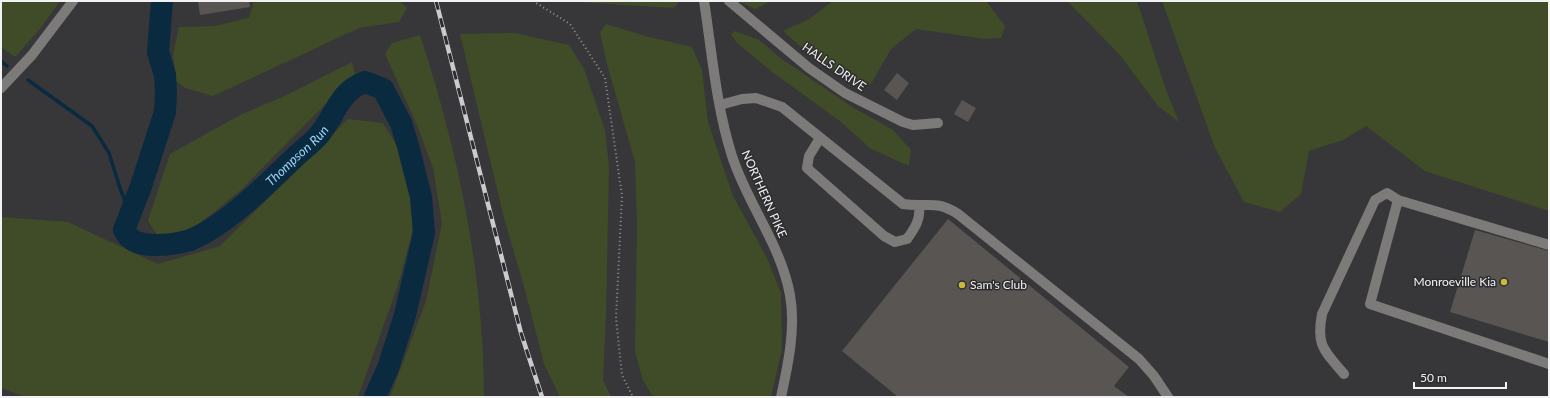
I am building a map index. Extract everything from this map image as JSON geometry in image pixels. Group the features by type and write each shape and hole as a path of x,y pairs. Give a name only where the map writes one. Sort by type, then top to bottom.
{"street":[{"path":"1,88 32,55 73,1"},
{"name":"NORTHERN PIKE","path":"704,1 720,105 735,166 781,264 790,294 792,329 781,397"},
{"name":"HALLS DRIVE","path":"729,1 809,68 845,93 903,122 913,125 938,122"},
{"path":"720,105 742,99 756,98 782,107 903,204 939,204 958,214 1140,359 1168,397"},
{"path":"820,138 809,156 807,168 884,236 895,242 907,239 921,216 920,204"},
{"path":"1344,374 1322,348 1318,332 1322,314 1375,200 1386,194 1398,200 1549,245"},
{"path":"1398,200 1370,304 1549,364"}],"path":[{"path":"533,1 570,24 605,78 622,196 616,318 622,374 633,397"}],"green space":[{"path":"1,1 60,1 40,29 15,57 1,47"},
{"path":"254,1 400,1 407,8 399,22 359,28 213,96 185,88 176,81 173,55 179,27 215,26 249,18"},
{"path":"561,1 680,1 674,8"},
{"path":"738,1 771,1 755,9"},
{"path":"833,1 986,1 1005,26 1001,38 986,39 916,29 891,49 871,84 857,87 808,53 783,31 809,19"},
{"path":"1067,1 1137,1 1166,90 1179,122 1158,106 1120,55"},
{"path":"1162,1 1549,1 1549,211 1425,171 1366,126 1343,140 1309,151 1301,194 1280,212 1244,202 1215,148"},
{"path":"606,24 649,37 692,47 702,70 708,122 733,196 767,258 781,293 782,349 771,397 653,397 643,380 635,352 637,225 635,162 607,64 600,32"},
{"path":"735,31 759,40 779,57 852,107 893,130 911,150 909,166 871,149 841,122 771,71 736,42 731,34"},
{"path":"515,33 569,45 584,69 605,130 609,166 603,380 611,397 560,397 544,364 525,290 504,218 460,34"},
{"path":"420,35 446,123 466,213 474,259 479,305 483,351 484,397 390,397 426,301 442,223 433,168 417,125 385,54 392,43"},
{"path":"352,62 355,74 241,190 189,232 157,235 148,221 170,154 240,115 289,94"},
{"path":"348,119 383,123 405,159 415,222 398,285 358,397 26,397 1,388 1,217 68,222 158,264 220,246"}],"building":[{"path":"198,1 249,1 250,7 200,15"},
{"path":"897,73 909,83 897,100 884,90"},
{"path":"962,100 976,108 968,122 954,114"},
{"name":"Sam's Club","path":"948,219 1129,367 1114,386 1129,397 898,397 842,351"},
{"name":"Monroeville Kia","path":"1475,230 1549,251 1549,342 1450,312"}],"waterway":[{"name":"Thompson Run","path":"162,1 158,52 165,75 165,112 141,186 124,230 130,238 138,242 157,245 169,244 190,240 204,233 232,214 311,143 325,127 343,98 356,86 365,82 383,89 401,123 408,146 421,197 424,233 405,315 388,368 375,397"},
{"path":"1,61 7,66"},
{"path":"28,80 92,126 109,153 121,191 130,212"}],"railway":[{"path":"436,1 521,333 542,397"}],"place":[{"name":"Monroeville Kia","path":"1504,282"},
{"name":"Sam's Club","path":"962,285"}]}
